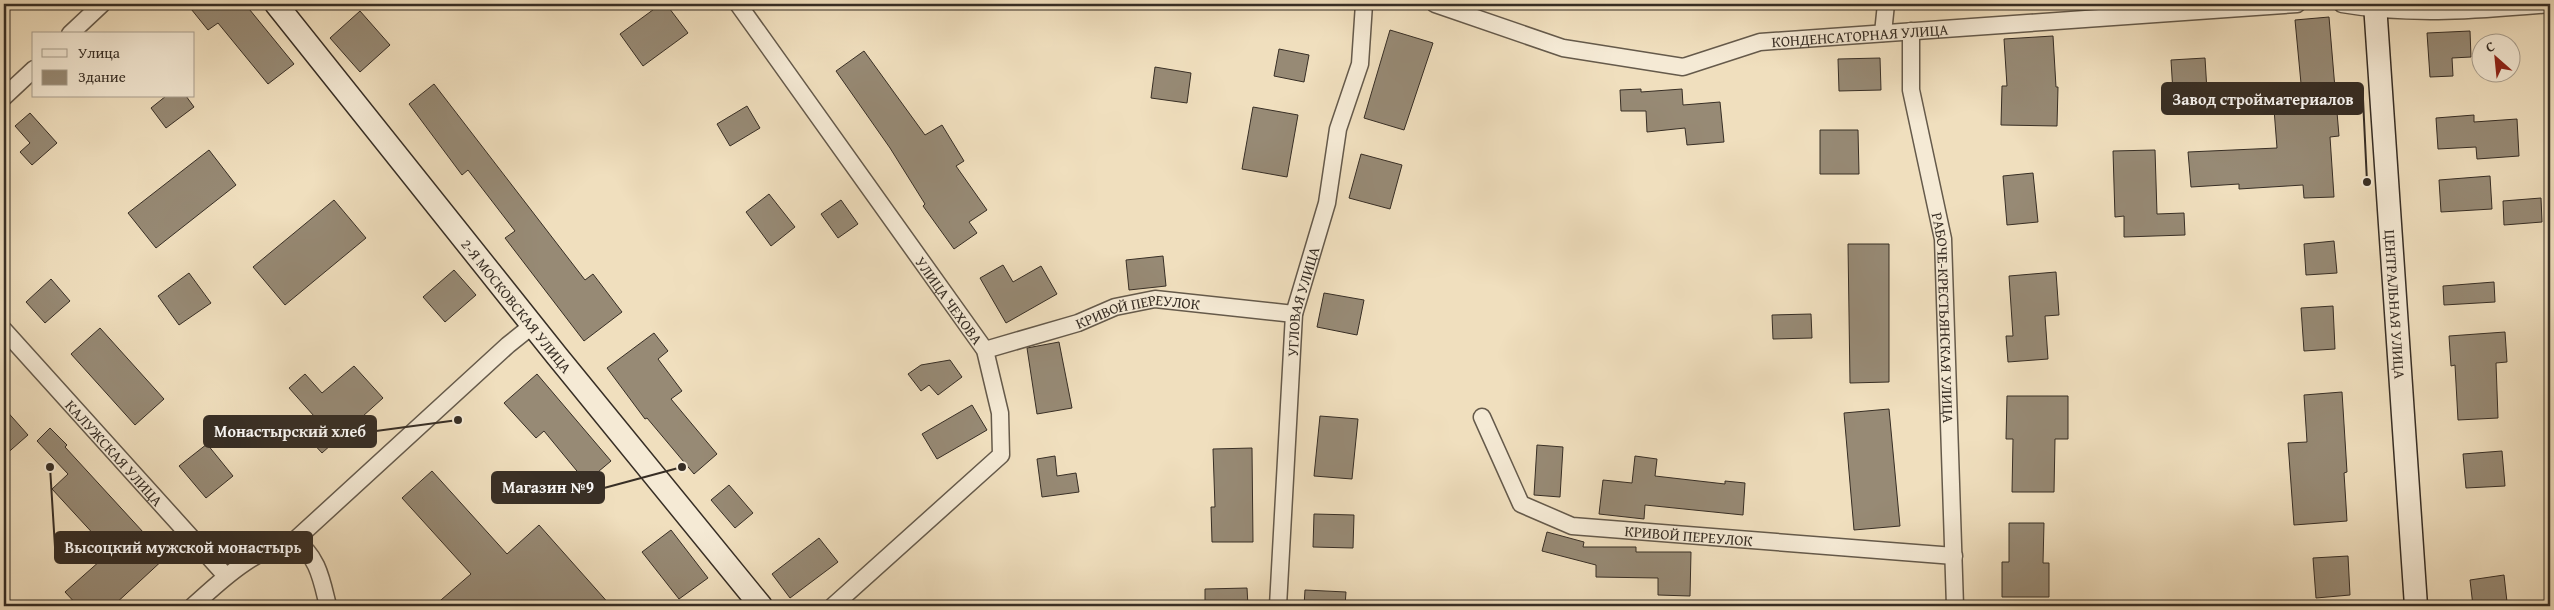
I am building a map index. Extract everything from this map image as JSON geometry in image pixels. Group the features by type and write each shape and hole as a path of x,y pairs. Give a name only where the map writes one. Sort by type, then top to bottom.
{"street":[{"path":"72,32 102,4"},
{"name":"2-Я МОСКОВСКАЯ УЛИЦА","path":"276,4 761,606"},
{"name":"УЛИЦА ЧЕХОВА","path":"738,4 984,350 1000,413 1001,455 833,606"},
{"name":"УГЛОВАЯ УЛИЦА","path":"1278,606 1294,314 1327,203 1338,129 1360,64 1364,4"},
{"name":"КОНДЕНСАТОРНАЯ УЛИЦА","path":"1435,4 1562,48 1683,67 1760,42 2297,4"},
{"path":"1882,33 1886,4"},
{"path":"2342,4 2458,12 2550,4"},
{"name":"ЦЕНТРАЛЬНАЯ УЛИЦА","path":"2375,6 2416,606"},
{"name":"РАБОЧЕ-КРЕСТЬЯНСКАЯ УЛИЦА","path":"1911,31 1911,90 1943,239 1955,606"},
{"path":"4,97 32,71"},
{"name":"КРИВОЙ ПЕРЕУЛОК","path":"984,350 1078,323 1114,306 1154,299 1294,314"},
{"path":"193,606 226,576 280,543 294,541 508,345 533,325"},
{"name":"КАЛУЖСКАЯ УЛИЦА","path":"4,330 226,576"},
{"name":"КРИВОЙ ПЕРЕУЛОК","path":"1482,418 1521,504 1572,526 1954,556"},
{"path":"294,541 307,548 321,578 328,606"}],"building":[{"path":"187,4 245,4 294,64 268,84 218,23 208,30"},
{"path":"661,4 666,4 688,33 643,66 620,34"},
{"path":"360,11 390,45 360,72 330,38"},
{"path":"2329,17 2339,136 2330,137 2334,197 2304,198 2303,185 2239,189 2239,184 2191,187 2188,152 2277,148 2273,96 2302,94 2295,20"},
{"path":"1390,30 1433,43 1404,130 1364,118"},
{"path":"2470,31 2471,57 2452,58 2453,76 2430,77 2427,33"},
{"path":"2053,36 2056,87 2058,87 2057,126 2001,125 2002,86 2007,86 2004,39"},
{"path":"1279,49 1309,55 1304,82 1274,76"},
{"path":"864,51 925,135 942,125 964,161 956,166 987,210 969,222 977,233 954,249 923,206 925,204 890,148 836,71"},
{"path":"1880,58 1881,90 1839,91 1838,59"},
{"path":"2205,58 2207,91 2173,93 2171,60"},
{"path":"1155,67 1191,73 1187,103 1151,98"},
{"path":"434,84 585,280 593,274 622,312 584,341 505,238 515,231 468,170 462,175 409,104"},
{"path":"1641,89 1641,92 1682,89 1683,105 1720,102 1724,142 1687,145 1685,128 1647,132 1646,111 1621,111 1620,90"},
{"path":"164,98 187,98 194,107 166,128 151,108"},
{"path":"747,106 760,128 730,146 717,124"},
{"path":"1253,107 1298,115 1287,177 1242,169"},
{"path":"30,113 57,143 32,165 20,152 30,143 15,126"},
{"path":"2474,115 2474,122 2517,119 2519,156 2477,159 2476,147 2438,149 2436,118"},
{"path":"1820,130 1858,130 1859,174 1820,174"},
{"path":"209,150 236,185 156,248 128,213"},
{"path":"2155,150 2157,214 2184,213 2185,235 2124,237 2124,216 2115,217 2113,151"},
{"path":"1361,154 1402,165 1390,209 1349,198"},
{"path":"2033,173 2038,222 2007,225 2003,176"},
{"path":"2490,176 2492,209 2441,212 2439,180"},
{"path":"769,194 795,227 771,246 746,212"},
{"path":"2541,198 2542,222 2504,225 2503,201"},
{"path":"334,200 366,238 285,305 253,267"},
{"path":"841,200 858,224 838,238 821,214"},
{"path":"2334,241 2337,273 2306,275 2304,244"},
{"path":"1848,244 1889,244 1889,382 1850,383"},
{"path":"1163,256 1166,286 1129,290 1126,260"},
{"path":"1003,265 1013,282 1041,266 1057,294 1006,323 980,278"},
{"path":"454,270 476,295 445,322 423,297"},
{"path":"2056,272 2059,315 2045,316 2048,359 2008,362 2006,336 2013,336 2009,276"},
{"path":"189,273 211,303 179,325 158,296"},
{"path":"51,279 70,301 45,323 26,302"},
{"path":"2494,282 2495,302 2444,305 2443,286"},
{"path":"1324,293 1364,300 1357,335 1317,327"},
{"path":"2333,306 2335,349 2304,351 2301,308"},
{"path":"1811,314 1812,338 1773,339 1772,315"},
{"path":"100,328 164,399 135,425 71,354"},
{"path":"2505,332 2507,362 2496,363 2498,418 2458,420 2455,365 2451,366 2449,336"},
{"path":"654,333 668,351 658,359 682,391 671,399 717,454 694,474 647,418 645,419 607,368"},
{"path":"1059,342 1072,408 1037,414 1027,348"},
{"path":"950,360 962,377 938,395 929,385 921,391 908,374 921,365"},
{"path":"354,366 383,398 322,453 300,429 314,416 289,388 305,374 322,393"},
{"path":"537,374 611,461 586,482 544,431 536,438 504,403"},
{"path":"2342,392 2347,472 2344,473 2347,521 2294,525 2288,443 2307,442 2304,395"},
{"path":"2007,396 2068,396 2068,439 2055,439 2054,492 2012,492 2013,439 2006,439"},
{"path":"972,405 987,430 937,459 922,434"},
{"path":"4,408 28,435 4,456"},
{"path":"1889,409 1900,526 1854,530 1844,413"},
{"path":"1320,416 1358,419 1352,479 1314,476"},
{"path":"50,428 67,445 65,447 166,557 113,606 78,606 65,592 110,552 52,489 68,474 37,441"},
{"path":"207,444 233,476 206,498 179,466"},
{"path":"1537,445 1563,447 1560,497 1534,495"},
{"path":"1252,448 1253,542 1212,542 1211,507 1215,507 1213,449"},
{"path":"2502,451 2505,486 2466,488 2463,454"},
{"path":"1055,456 1057,476 1076,473 1079,492 1042,497 1037,459"},
{"path":"1635,456 1657,459 1655,476 1725,484 1725,481 1745,483 1743,515 1645,505 1644,519 1599,514 1603,480 1632,483"},
{"path":"432,471 507,554 539,525 611,606 434,606 471,574 402,498"},
{"path":"729,485 753,513 735,528 711,500"},
{"path":"1314,514 1354,515 1353,548 1313,547"},
{"path":"2009,523 2044,523 2043,563 2049,563 2049,597 2002,597 2002,562 2009,562"},
{"path":"671,530 708,578 679,599 642,552"},
{"path":"1547,532 1584,542 1583,547 1636,547 1636,552 1691,552 1690,596 1658,595 1658,578 1596,577 1596,565 1542,551"},
{"path":"819,538 838,562 790,598 772,574"},
{"path":"2348,556 2350,595 2316,598 2313,558"},
{"path":"2504,575 2507,602 2473,606 2470,580"},
{"path":"1247,588 1248,606 1205,606 1205,589"},
{"path":"1305,590 1346,592 1345,606 1304,606"}],"place":[{"name":"Завод стройматериалов","path":"2367,182"},
{"name":"Монастырский хлеб","path":"458,420"},
{"name":"Высоцкий мужской монастырь","path":"50,467"},
{"name":"Магазин №9","path":"682,467"}]}
